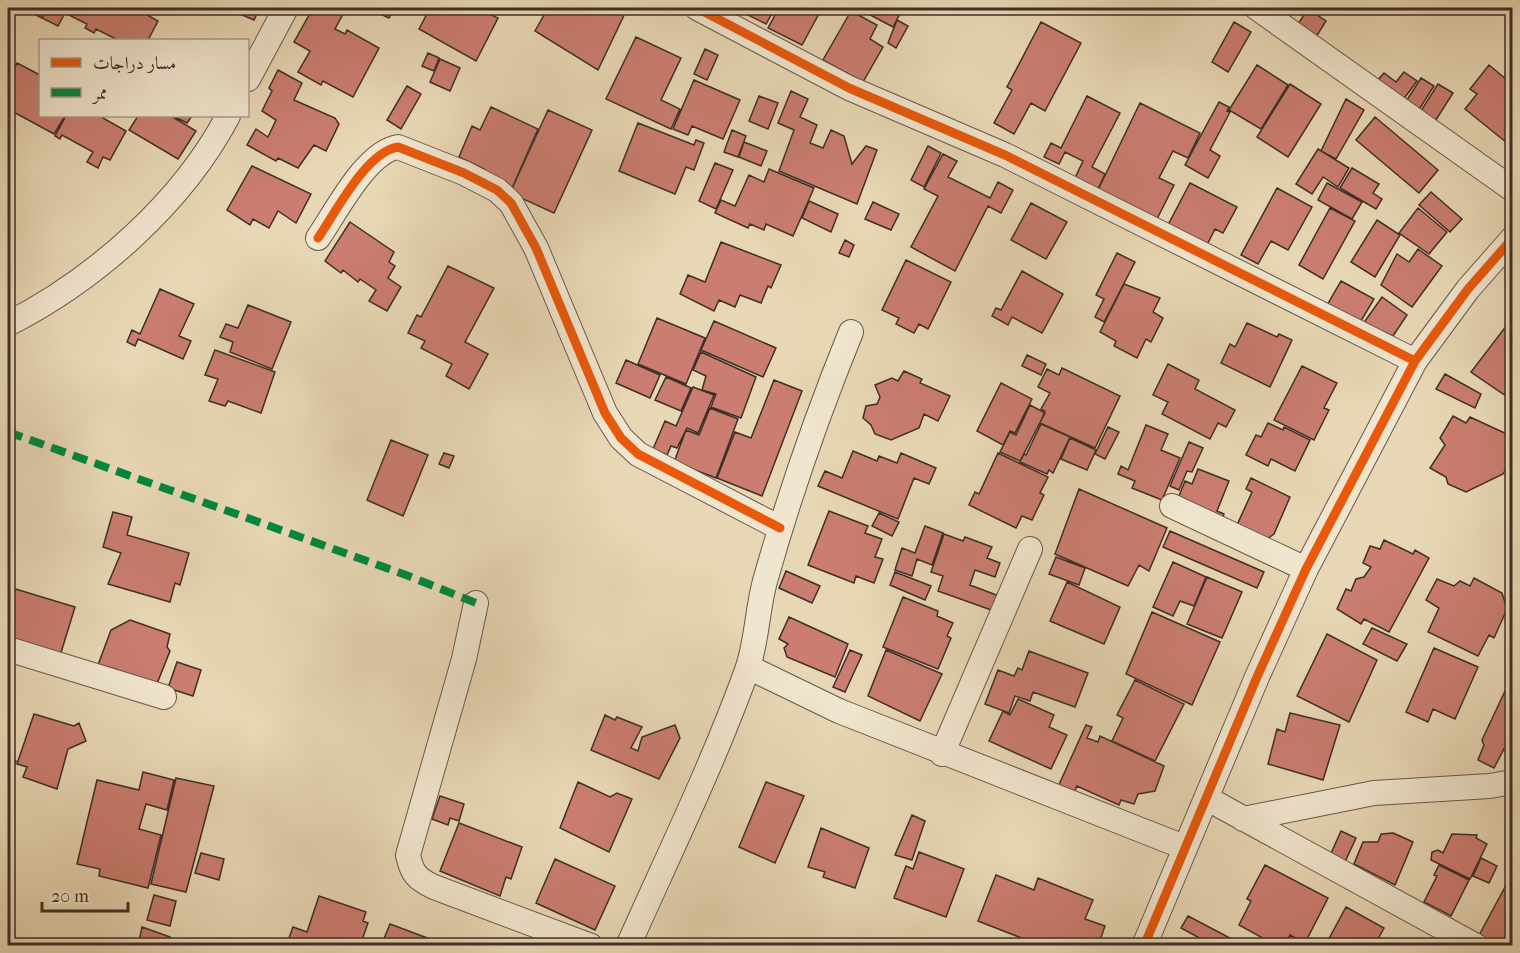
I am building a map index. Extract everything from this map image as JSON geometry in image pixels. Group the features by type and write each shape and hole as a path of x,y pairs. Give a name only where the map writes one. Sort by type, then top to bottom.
{"street":[{"path":"249,77 286,8"},
{"path":"697,8 729,15 849,88 1005,155 1415,361"},
{"path":"1257,8 1512,189"},
{"path":"8,324 71,285 130,239 167,204 214,142 227,117"},
{"path":"318,238 367,166 388,148 398,147 464,173 497,190 511,203 536,249 605,413 621,438 638,454 780,528"},
{"path":"1144,945 1184,847 1208,799 1257,677 1306,569 1415,361 1468,289 1512,239"},
{"path":"628,945 717,747 748,667 761,596 780,528 826,393 851,332"},
{"path":"1172,506 1306,569"},
{"path":"942,754 1030,549"},
{"path":"476,603 464,659 408,855 411,869 417,879 434,887 591,945"},
{"path":"8,649 164,697"},
{"path":"748,667 838,711 942,754 1184,847"},
{"path":"1243,819 1374,793 1490,786 1512,782"},
{"path":"1208,799 1476,945"}],"building":[{"path":"29,8 47,8 42,18 28,11"},
{"path":"48,8 144,8 142,12 158,21 149,39 116,39 96,29 94,33 85,28 87,24 65,13 58,26 42,18"},
{"path":"226,8 260,8 254,20"},
{"path":"313,8 330,8 343,14 335,29 345,34 347,30 379,48 353,97 323,81 321,85 298,72 310,51 294,42"},
{"path":"367,8 394,8 389,18"},
{"path":"430,8 477,8 498,18 476,61 419,29"},
{"path":"492,8 508,8 504,14"},
{"path":"548,8 627,9 598,70 535,31"},
{"path":"752,8 775,8 766,24 748,15"},
{"path":"779,8 822,8 802,45 768,28"},
{"path":"857,8 903,8 893,27"},
{"path":"1308,9 1326,21 1316,37 1298,24"},
{"path":"851,11 877,25 870,39 883,47 863,82 823,60"},
{"path":"897,20 908,26 896,48 888,43"},
{"path":"1041,22 1081,43 1045,111 1031,103 1014,134 994,123 1012,90 1007,87"},
{"path":"1234,22 1251,32 1228,72 1212,62"},
{"path":"636,37 681,58 661,100 680,109 671,129 606,99"},
{"path":"705,49 718,55 707,80 694,74"},
{"path":"428,53 439,58 434,71 422,66"},
{"path":"440,59 460,68 450,91 430,82"},
{"path":"17,63 39,74 39,117 64,117 54,134 8,109 8,81"},
{"path":"1512,63 1512,81 1505,75"},
{"path":"1257,65 1288,85 1261,129 1229,110"},
{"path":"1489,65 1512,84 1512,147 1465,109 1477,94 1470,89"},
{"path":"278,70 302,83 294,100 335,118 339,124 326,151 314,145 298,168 278,158 276,161 247,145 256,129 268,137 276,120 262,111 272,91 269,88"},
{"path":"1404,72 1417,81 1403,100 1377,81 1384,73 1396,82"},
{"path":"1421,78 1434,86 1418,111 1405,103"},
{"path":"694,80 740,100 723,139 692,126 688,135 673,129"},
{"path":"1290,84 1321,104 1288,157 1257,137"},
{"path":"1438,84 1453,93 1434,123 1419,114"},
{"path":"407,86 421,94 401,129 387,120"},
{"path":"791,91 808,99 800,117 817,125 810,143 823,148 831,130 844,136 852,164 866,146 877,150 857,204 779,171 794,130 778,123"},
{"path":"759,96 778,103 768,129 749,121"},
{"path":"1087,96 1120,113 1092,167 1105,174 1098,189 1075,178 1083,161 1065,152 1059,164 1044,157 1051,143 1061,148"},
{"path":"1346,99 1364,110 1336,159 1321,151"},
{"path":"1219,102 1229,107 1227,111 1230,112 1210,150 1220,156 1208,178 1185,165"},
{"path":"1140,103 1200,133 1188,158 1173,151 1159,178 1174,185 1157,219 1098,190"},
{"path":"491,107 538,129 509,195 481,181 484,169 459,157 472,126 480,130"},
{"path":"548,110 592,130 554,213 510,193"},
{"path":"65,117 104,117 126,131 110,160 103,157 98,168 87,162 93,152 62,135 60,139 55,136"},
{"path":"137,117 173,117 196,131 178,159 129,130"},
{"path":"175,117 191,117 187,123"},
{"path":"1375,117 1438,170 1419,193 1356,140"},
{"path":"638,123 694,145 696,140 704,143 694,170 686,167 675,194 619,171"},
{"path":"732,130 746,136 738,157 724,152"},
{"path":"744,142 767,151 761,166 739,157"},
{"path":"928,146 941,153 924,187 911,180"},
{"path":"1318,149 1349,168 1338,187 1323,177 1312,194 1296,184"},
{"path":"943,154 957,161 948,177 990,198 998,182 1013,190 1001,213 988,206 955,271 911,247 938,196 924,189"},
{"path":"715,163 733,170 716,209 699,201"},
{"path":"252,166 311,194 296,223 278,211 269,228 253,219 250,225 227,210"},
{"path":"1352,168 1379,184 1373,193 1382,199 1376,209 1340,188"},
{"path":"769,169 814,188 793,236 766,224 764,230 750,224 748,228 715,213 721,200 735,206 749,175 764,182"},
{"path":"1190,183 1237,207 1223,233 1215,229 1207,245 1168,225"},
{"path":"1327,183 1362,202 1352,219 1318,200"},
{"path":"1277,188 1312,207 1288,250 1271,241 1258,264 1241,255"},
{"path":"1431,192 1462,219 1450,232 1419,205"},
{"path":"809,201 838,214 831,232 802,218"},
{"path":"873,202 899,214 891,230 865,219"},
{"path":"1031,203 1067,222 1046,259 1011,240"},
{"path":"1330,208 1355,221 1323,279 1299,265"},
{"path":"1418,208 1447,232 1429,254 1399,233"},
{"path":"1377,220 1400,235 1375,277 1351,262"},
{"path":"350,222 394,252 389,262 395,266 388,278 401,287 387,311 369,301 376,290 360,279 358,282 343,270 341,273 325,261"},
{"path":"845,240 854,245 849,257 839,253"},
{"path":"721,242 781,265 771,288 768,286 761,303 740,295 735,307 719,300 714,311 680,294 688,275 705,282"},
{"path":"1418,249 1442,266 1412,307 1381,285 1397,254 1409,262"},
{"path":"1117,253 1135,262 1104,322 1095,317 1104,299 1096,295"},
{"path":"906,260 951,282 928,329 919,324 914,333 896,324 899,318 882,310"},
{"path":"448,266 494,288 465,342 488,354 469,389 446,376 452,364 421,348 425,341 408,333 417,315 421,317"},
{"path":"1022,271 1063,294 1042,333 1012,317 1008,325 992,316 996,308 1001,310"},
{"path":"1341,281 1374,299 1358,326 1326,307"},
{"path":"1124,284 1160,298 1153,312 1163,318 1151,342 1146,339 1137,358 1114,346 1116,341 1100,332"},
{"path":"160,289 194,304 179,336 191,341 183,359 138,339 135,346 127,342 132,330 140,334"},
{"path":"1382,297 1407,315 1393,336 1363,324"},
{"path":"248,305 291,322 272,369 230,352 233,342 220,337 226,324 238,328"},
{"path":"657,318 705,338 686,384 638,364"},
{"path":"714,321 776,348 763,377 701,350"},
{"path":"1247,323 1277,337 1279,334 1292,340 1270,387 1221,363 1230,344 1235,347"},
{"path":"1507,325 1512,328 1512,400 1471,372"},
{"path":"215,350 275,372 261,413 228,401 225,406 209,401 218,379 205,375"},
{"path":"701,352 756,377 741,418 711,407 716,394 702,390 706,376 693,370"},
{"path":"1027,355 1046,364 1041,375 1022,366"},
{"path":"626,360 660,375 650,398 616,383"},
{"path":"1168,364 1199,380 1195,389 1235,410 1226,427 1218,423 1210,439 1162,414 1168,402 1153,395"},
{"path":"1302,366 1337,383 1324,408 1329,410 1314,440 1274,420"},
{"path":"1062,368 1120,396 1095,448 1040,423 1045,411 1041,409 1050,393 1038,387 1047,369 1059,375"},
{"path":"904,371 922,379 920,383 950,396 938,421 924,414 919,428 891,440 875,434 871,425 863,418 866,406 877,404 880,397 875,385 892,378 898,381"},
{"path":"1445,374 1481,394 1475,408 1436,389"},
{"path":"666,377 691,388 681,411 655,400"},
{"path":"774,380 802,391 762,496 717,478 735,432 751,438"},
{"path":"1001,383 1032,399 1015,433 1010,431 1003,445 977,431"},
{"path":"693,387 714,395 698,433 687,428 677,448 671,446 667,455 653,449 665,421 676,426"},
{"path":"1030,405 1045,413 1020,461 1000,452 1010,432 1016,435"},
{"path":"710,408 738,419 716,478 674,462 686,430 699,435"},
{"path":"1453,416 1466,423 1470,417 1509,435 1511,460 1503,474 1466,492 1448,484 1446,477 1430,468 1445,445 1440,438"},
{"path":"1268,423 1283,430 1284,427 1310,440 1295,471 1271,459 1268,466 1246,455 1256,435 1261,437"},
{"path":"1041,424 1070,437 1053,473 1049,470 1047,474 1020,462 1024,454 1026,455"},
{"path":"1146,425 1168,434 1161,450 1180,458 1162,500 1132,488 1135,481 1118,474 1121,466 1128,470"},
{"path":"1108,427 1119,432 1105,459 1095,454"},
{"path":"1070,438 1096,450 1087,470 1061,459"},
{"path":"391,440 428,455 403,516 367,500"},
{"path":"1189,442 1203,448 1192,472 1187,471 1179,490 1170,486"},
{"path":"853,451 877,461 879,456 897,463 901,453 936,468 929,484 914,478 898,519 818,486 825,471 842,478"},
{"path":"444,453 454,456 449,468 439,464"},
{"path":"998,453 1048,477 1040,493 1044,495 1032,520 1022,516 1016,528 969,505 975,492 979,494"},
{"path":"1198,469 1229,481 1217,511 1224,514 1218,530 1173,511 1185,481 1192,484"},
{"path":"1251,478 1290,497 1274,534 1267,539 1237,525 1252,492 1246,489"},
{"path":"1079,489 1167,528 1149,571 1139,565 1128,586 1055,554"},
{"path":"829,511 868,526 865,533 882,539 875,557 883,559 874,583 856,576 854,583 808,565"},
{"path":"113,512 132,517 127,535 189,553 180,585 175,583 170,602 108,584 121,553 103,547"},
{"path":"879,513 899,522 892,536 872,526"},
{"path":"925,526 943,533 932,565 917,559 912,576 895,570 902,548 915,553"},
{"path":"1170,531 1264,572 1257,588 1163,547"},
{"path":"944,534 963,541 965,537 992,547 987,558 1000,563 995,577 975,570 970,585 999,596 994,611 938,591 943,576 931,572"},
{"path":"1384,540 1413,554 1415,550 1429,558 1389,632 1364,619 1361,624 1337,609 1346,589 1351,591 1356,579 1364,577 1371,567 1363,563 1370,546 1380,549"},
{"path":"1056,557 1085,568 1079,585 1049,574"},
{"path":"1173,562 1206,577 1194,606 1180,601 1173,616 1153,607"},
{"path":"786,571 820,586 812,603 779,588"},
{"path":"895,572 931,586 925,600 890,585"},
{"path":"1207,577 1242,592 1222,638 1187,624"},
{"path":"1474,578 1502,593 1507,609 1494,638 1489,635 1478,656 1428,632 1439,608 1426,600 1437,579 1454,586 1460,581 1470,586"},
{"path":"1067,582 1120,607 1104,644 1050,621"},
{"path":"9,587 75,607 60,656 8,651"},
{"path":"903,597 938,611 937,616 953,623 947,636 951,638 938,669 883,647"},
{"path":"1152,612 1220,642 1192,705 1126,674"},
{"path":"789,617 848,644 835,677 787,657 784,648 788,644 779,639"},
{"path":"130,620 170,634 167,647 170,651 156,686 116,674 116,669 98,665 111,630"},
{"path":"1372,628 1407,644 1397,661 1363,644"},
{"path":"1327,634 1377,660 1349,722 1297,696"},
{"path":"1434,648 1478,667 1455,719 1433,709 1428,722 1406,712"},
{"path":"850,650 862,655 845,692 833,687"},
{"path":"886,650 942,674 920,721 868,696"},
{"path":"1029,651 1088,673 1075,707 1033,692 1030,701 1015,696 1009,713 985,704 998,670 1014,676 1018,668 1022,670"},
{"path":"177,662 201,670 193,696 168,688"},
{"path":"1135,680 1184,704 1155,761 1112,741 1123,718 1117,715"},
{"path":"1506,689 1512,692 1512,755 1504,749 1494,768 1478,760 1484,745 1482,740"},
{"path":"1018,699 1054,715 1049,727 1067,735 1051,769 989,741 1003,711 1010,715"},
{"path":"1290,713 1340,725 1323,780 1268,764 1277,729 1285,732"},
{"path":"34,714 74,726 79,723 86,741 68,749 57,789 23,777 27,767 17,764"},
{"path":"605,715 642,727 631,748 638,751 642,737 675,725 680,738 659,779 591,750"},
{"path":"1086,725 1092,727 1087,738 1098,742 1100,736 1164,766 1155,791 1138,794 1134,804 1121,800 1119,805 1077,786 1072,797 1057,789"},
{"path":"8,749 12,751 9,759 16,761 8,784"},
{"path":"143,772 174,780 167,810 146,804 139,829 161,835 148,888 99,876 100,869 77,864 97,780 139,790"},
{"path":"176,778 214,786 186,892 151,884"},
{"path":"578,782 610,797 617,793 632,799 609,852 560,828"},
{"path":"766,782 804,796 775,863 739,847"},
{"path":"440,796 464,804 459,821 450,818 448,825 432,819"},
{"path":"912,815 925,821 912,860 895,855"},
{"path":"459,823 522,847 511,879 506,877 500,896 440,871"},
{"path":"821,828 869,848 855,888 823,877 825,872 808,867"},
{"path":"1341,831 1356,838 1343,866 1328,860"},
{"path":"1393,833 1413,842 1395,885 1354,864 1363,842 1378,842 1381,834"},
{"path":"1452,834 1477,835 1476,838 1487,844 1470,879 1431,860 1432,852 1438,850 1443,853"},
{"path":"919,852 964,869 946,917 894,898 906,866 913,869"},
{"path":"201,853 224,859 219,880 195,873"},
{"path":"1481,858 1497,866 1489,883 1473,876"},
{"path":"555,859 615,886 595,930 536,903"},
{"path":"1265,865 1328,898 1305,943 1290,935 1285,946 1277,946 1239,925 1251,901 1247,899"},
{"path":"1439,865 1469,880 1451,916 1424,902 1437,876 1434,875"},
{"path":"1512,874 1512,946 1484,946 1476,941"},
{"path":"996,875 1034,890 1038,878 1093,900 1085,919 1105,926 1098,946 1042,946 978,921"},
{"path":"154,895 176,901 170,926 147,920"},
{"path":"319,896 366,912 363,921 368,923 360,946 286,946 293,927 307,932"},
{"path":"1346,907 1384,928 1374,946 1325,946"},
{"path":"1188,916 1230,938 1226,946 1214,946 1181,928"},
{"path":"390,924 438,942 437,946 381,946"},
{"path":"142,927 170,937 168,946 138,946"}],"marked path":[{"path":"8,432 406,575 476,603"}],"cycle path":[{"path":"697,8 849,88 1005,155 1415,361"},
{"path":"318,238 363,171 386,151 398,147 464,173 497,190 511,203 536,248 605,413 621,438 638,454 780,528"},
{"path":"1144,946 1257,677 1306,569 1415,361 1468,289 1512,239"}]}
